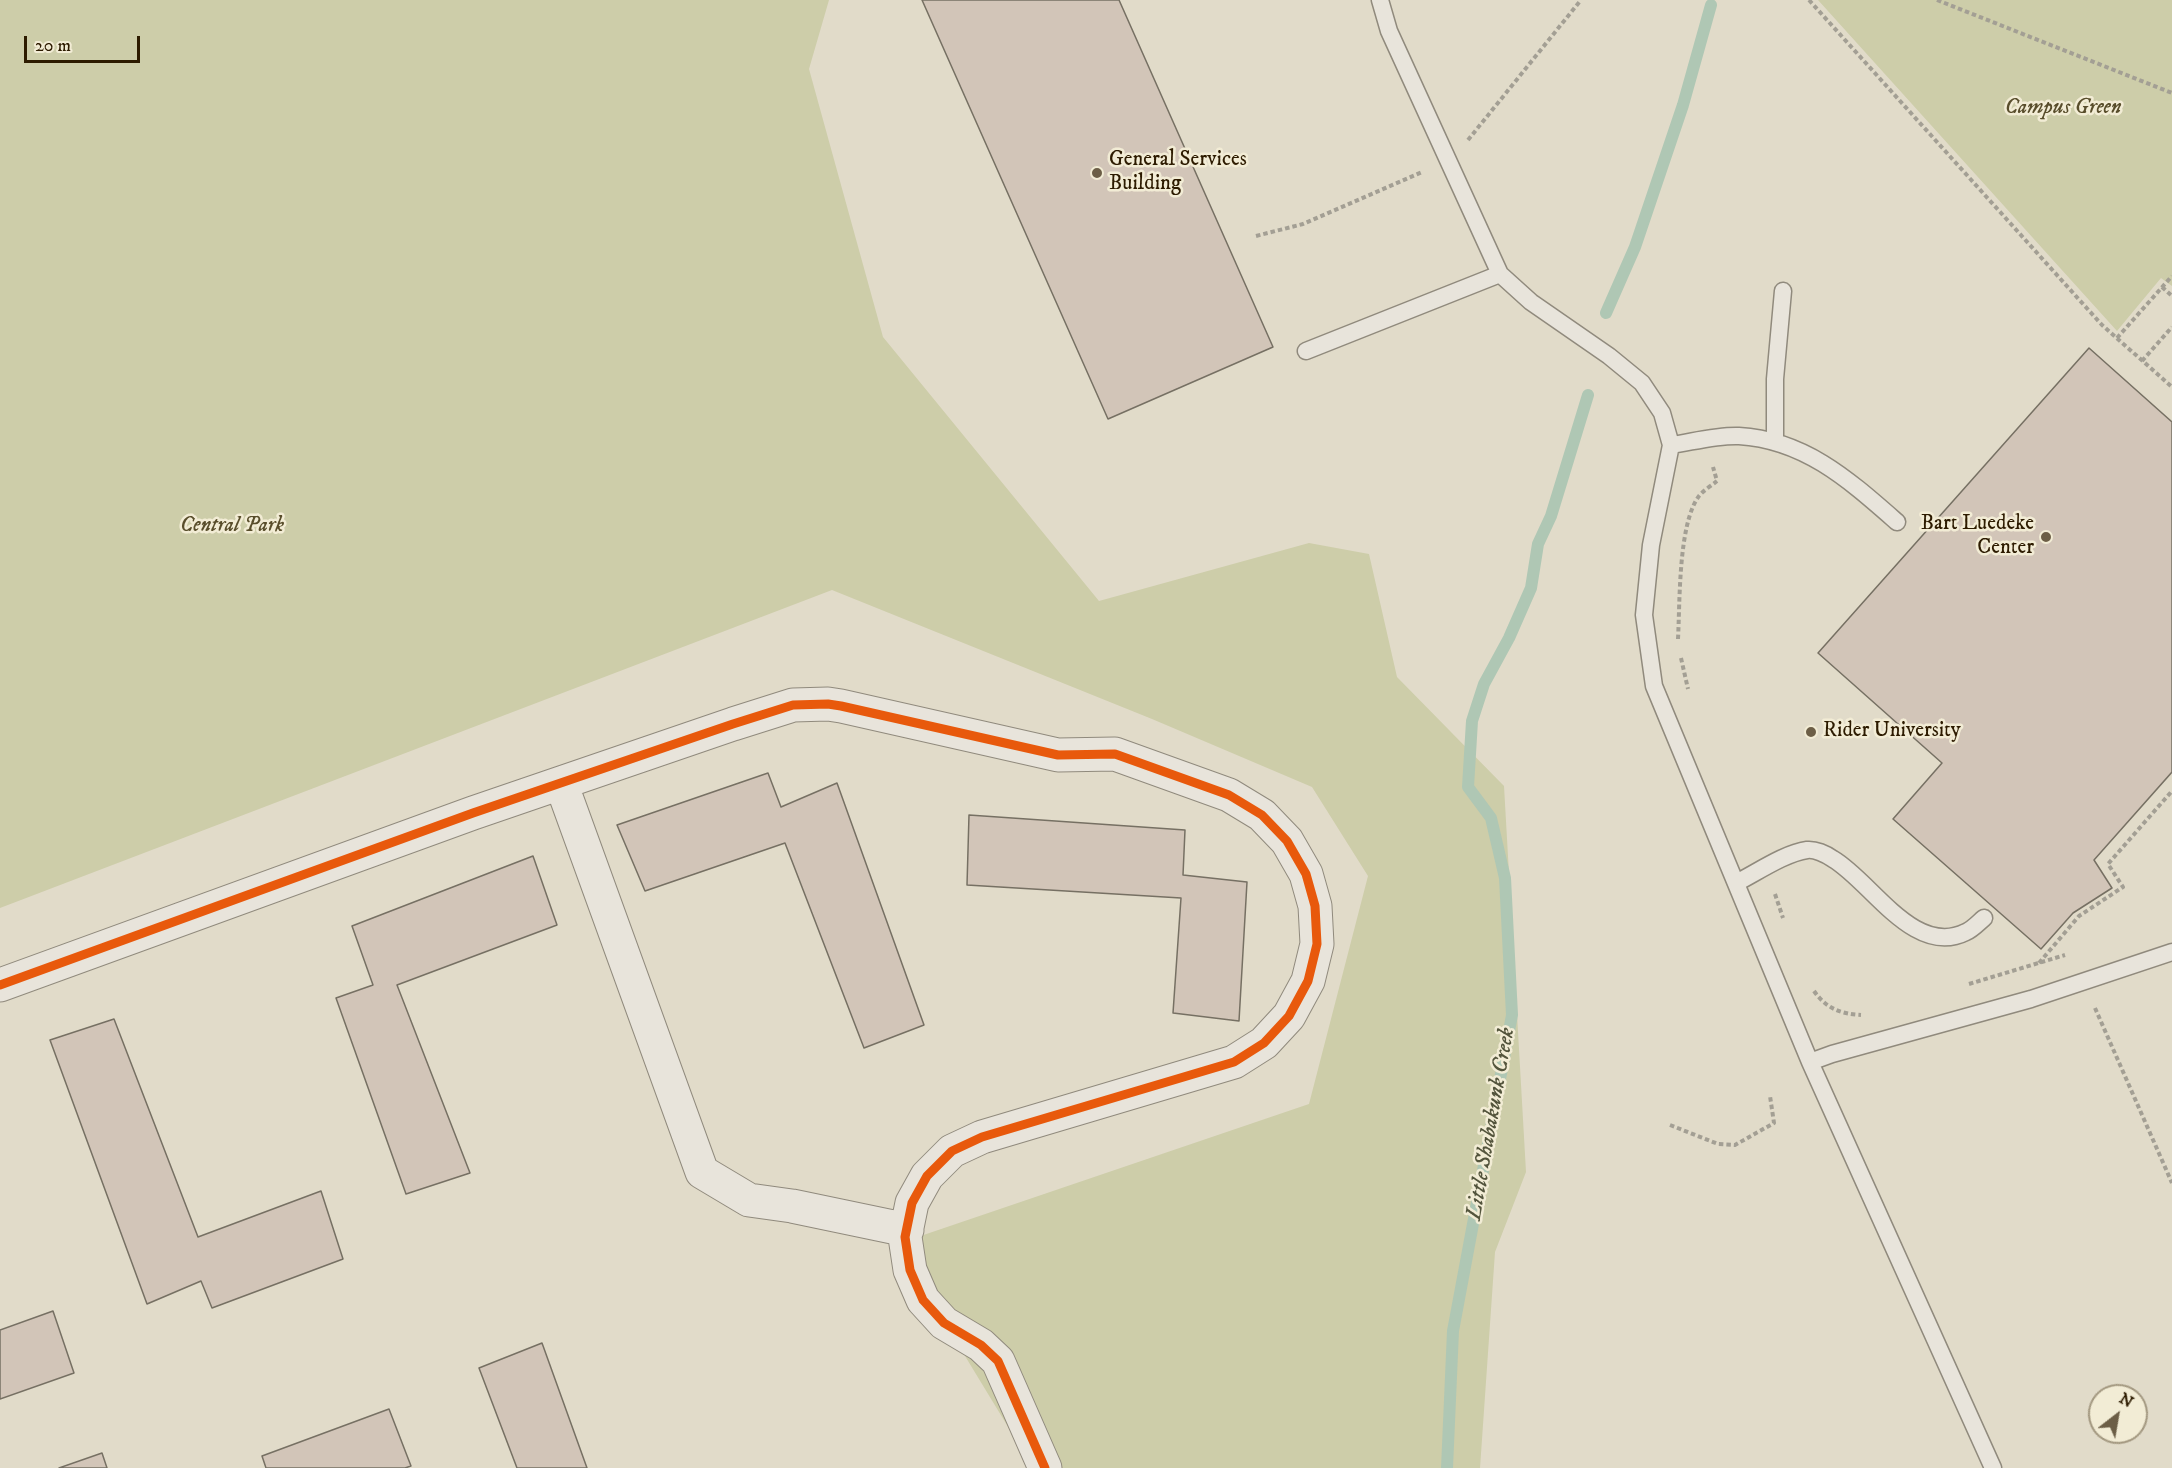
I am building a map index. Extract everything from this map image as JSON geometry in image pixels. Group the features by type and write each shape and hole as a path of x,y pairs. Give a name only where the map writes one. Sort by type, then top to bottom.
{"street":[{"path":"0,985 473,813 793,705 841,706 1058,755 1115,754 1229,795 1262,815 1287,841 1306,874 1315,906 1317,944 1308,981 1289,1016 1264,1043 1234,1062 982,1137 952,1151 927,1176 912,1203 905,1237 910,1270 923,1299 944,1323 981,1345 998,1361 1045,1468"},
{"path":"561,783 702,1172 749,1200 792,1206 907,1230"}],"lane":[{"path":"1380,0 1389,31 1500,274 1532,302 1609,356 1642,383 1662,412 1671,445 1651,545 1644,615 1654,686 1810,1062 1993,1468"},
{"path":"1306,351 1500,274"},
{"path":"1775,441 1775,379 1782,291"},
{"path":"1671,445 1737,436 1775,441 1816,458 1853,483 1897,522"},
{"path":"1736,883 1790,855 1809,849 1839,862 1907,924 1924,934 1946,937 1966,932 1984,918"},
{"path":"1810,1062 2031,999 2172,952"}],"path":[{"path":"1464,146 1581,0"},
{"path":"1809,0 2094,316 2172,387"},
{"path":"1937,0 2172,93"},
{"path":"1256,236 1303,224 1426,171"},
{"path":"2117,338 2172,276"},
{"path":"2162,287 2172,296"},
{"path":"2142,361 2172,327"},
{"path":"1678,643 1682,565 1689,514 1700,495 1717,481 1703,440"},
{"path":"1680,654 1690,698"},
{"path":"2039,963 2079,916 2123,887 2108,864 2172,791"},
{"path":"1764,868 1782,911 1784,922"},
{"path":"1963,986 2071,953"},
{"path":"1810,983 1825,1005 1837,1012 1848,1015 1865,1015"},
{"path":"2093,1004 2172,1183"},
{"path":"1670,1125 1718,1144 1735,1144 1774,1122 1770,1096"}],"green space":[{"name":"Central Park","path":"0,0 829,0 809,69 883,337 1099,601 1309,543 1369,554 1397,677 1504,786 1526,1172 1495,1252 1480,1468 1033,1468 897,1244 1309,1104 1368,876 1312,787 1152,719 832,590 0,908"},
{"name":"Campus Green","path":"1818,0 2172,0 2172,286 2161,278 2117,331"}],"building":[{"name":"General Services Building","path":"922,0 1119,0 1273,347 1108,419"},
{"name":"Bart Luedeke Center","path":"2089,348 2172,422 2172,772 2094,860 2112,888 2073,913 2041,949 1893,819 1942,763 1818,653"},
{"path":"768,773 781,807 837,783 924,1025 864,1048 785,843 645,891 617,825"},
{"path":"969,815 1185,830 1183,875 1247,882 1239,1021 1173,1013 1181,898 967,885"},
{"path":"533,856 557,925 397,985 470,1173 406,1194 336,998 373,985 352,926"},
{"path":"114,1019 198,1237 321,1191 343,1259 212,1308 201,1281 147,1304 50,1040"},
{"path":"53,1311 74,1373 0,1399 0,1330"},
{"path":"542,1343 587,1468 517,1468 479,1368"},
{"path":"389,1409 411,1466 405,1468 266,1468 262,1456"},
{"path":"102,1453 107,1468 59,1468"}],"waterway":[{"path":"1606,313 1635,247 1683,105 1711,5"},
{"name":"Little Shabakunk Creek","path":"1447,1468 1453,1331 1512,1015 1505,878 1491,818 1468,787 1472,721 1484,684 1509,638 1531,588 1538,544 1551,516 1588,395"}],"cycle path":[{"path":"0,985 473,813 793,705 841,706 1058,755 1115,754 1229,795 1262,815 1287,841 1306,874 1315,906 1317,944 1308,981 1289,1016 1264,1043 1234,1062 982,1137 952,1151 927,1176 912,1203 905,1237 910,1270 923,1300 944,1323 981,1345 998,1361 1045,1468"}],"place":[{"name":"General Services Building","path":"1097,173"},
{"name":"Bart Luedeke Center","path":"2046,537"},
{"name":"Rider University","path":"1811,732"}]}
